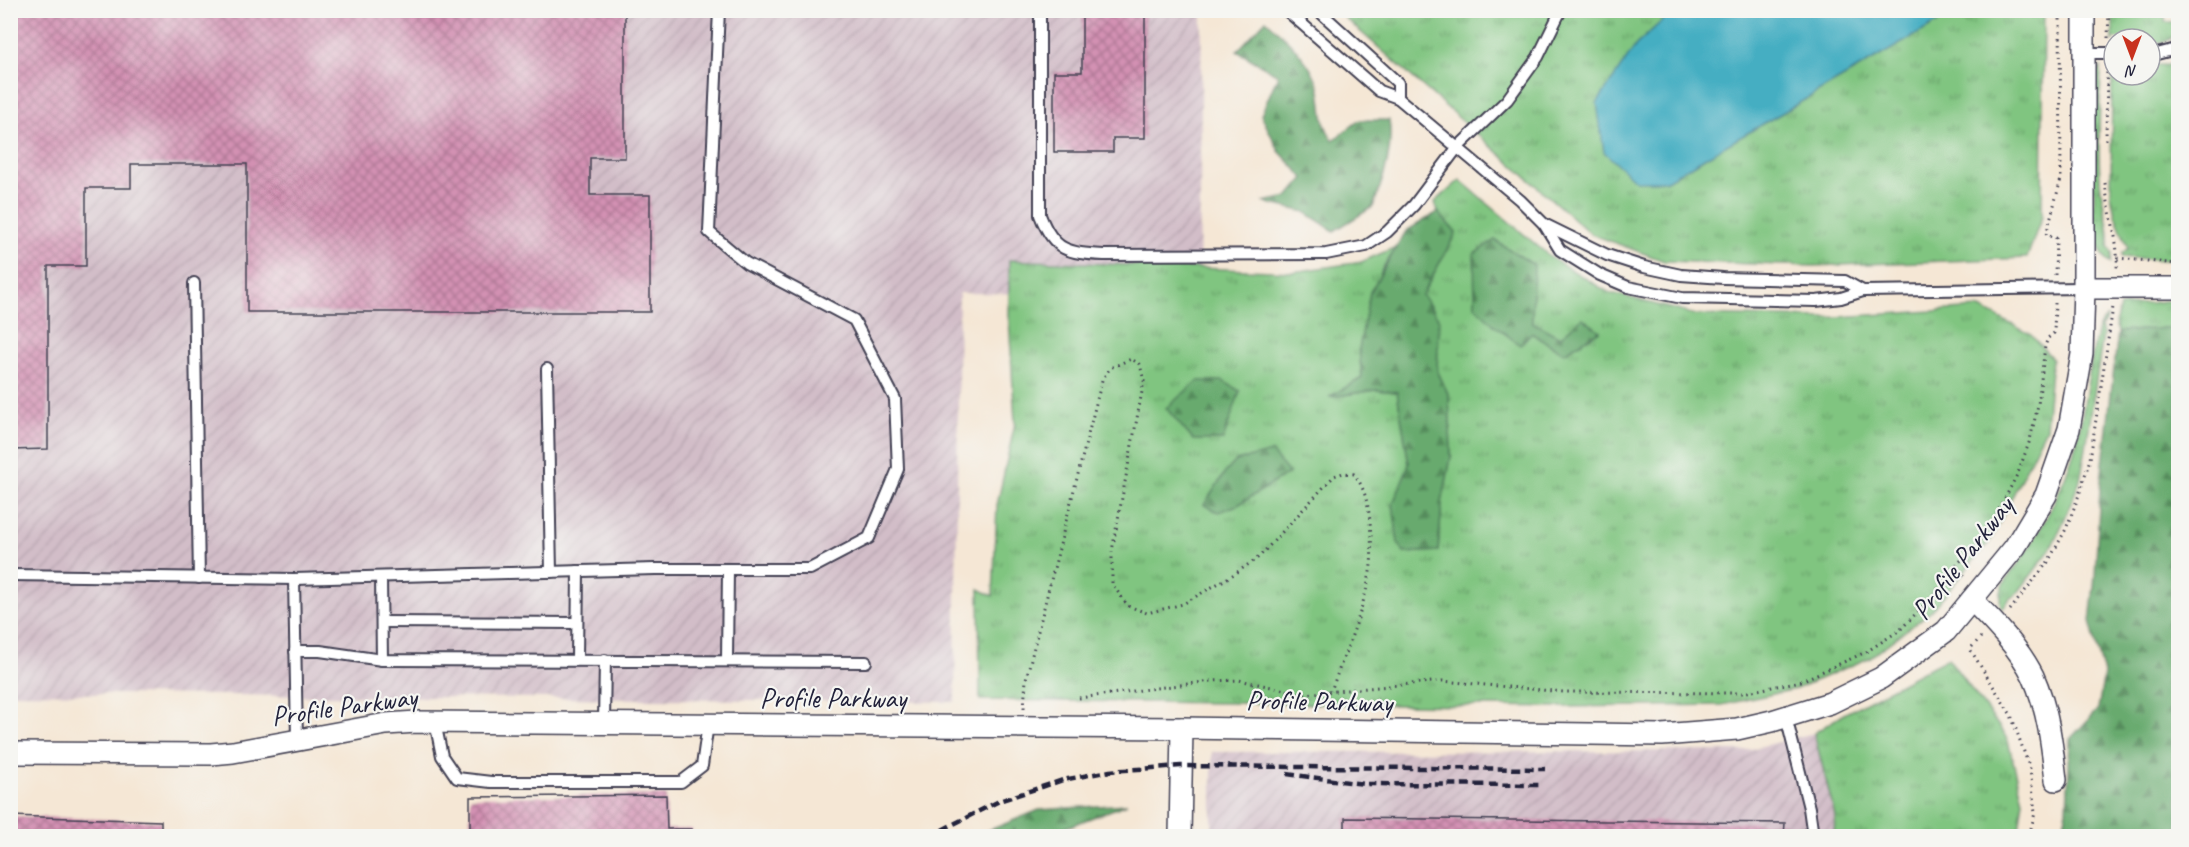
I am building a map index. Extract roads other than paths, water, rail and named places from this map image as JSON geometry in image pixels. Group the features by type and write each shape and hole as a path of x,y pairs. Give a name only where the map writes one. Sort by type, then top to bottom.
{"street":[{"name":"Profile Parkway","path":"10,753 211,754 233,752 386,723 435,722 1182,728 1662,735 1737,729 1830,703 1881,678 1946,631 2015,547 2046,495 2069,429 2082,354 2084,10"},
{"path":"2084,288 2178,288"},
{"path":"1972,600 1996,623 2032,675 2044,708 2056,780"},
{"path":"1180,837 1182,728"}],"lane":[{"path":"10,575 294,579 578,571 810,569 869,538 898,469 895,399 854,320 746,263 710,232 719,10"},
{"path":"1040,10 1040,214 1047,233 1058,245 1076,254 1326,254 1366,246 1387,232 1414,205 1457,148 1507,100 1538,57 1561,10"},
{"path":"1286,10 1336,56 1379,91 1398,98 1520,200 1544,224 1560,250 1592,270 1628,287 1682,298 1816,301 1841,298 1863,291 2084,288"},
{"path":"1318,10 1398,83 1398,98"},
{"path":"2162,53 2176,49 2178,45"},
{"path":"2084,53 2102,53"},
{"path":"1544,224 1607,255 1644,267 1681,275 1845,281 1863,291"},
{"path":"194,283 199,578"},
{"path":"547,369 551,572"},
{"path":"727,660 728,569"},
{"path":"577,659 578,571"},
{"path":"381,577 382,660"},
{"path":"294,579 297,740"},
{"path":"382,622 577,623"},
{"path":"296,651 321,651 382,660 577,659 866,662"},
{"path":"604,723 605,660"},
{"path":"1786,717 1809,808 1813,837"},
{"path":"435,722 442,756 457,778 491,782 681,782 702,766 708,724"}],"water":[{"path":"1673,11 1957,11 1665,181 1636,181 1604,152 1597,103 1636,45"}],"railway":[{"path":"930,836 999,801 1063,780 1110,771 1181,766 1545,769"},
{"path":"1287,774 1364,784 1541,785"}]}
